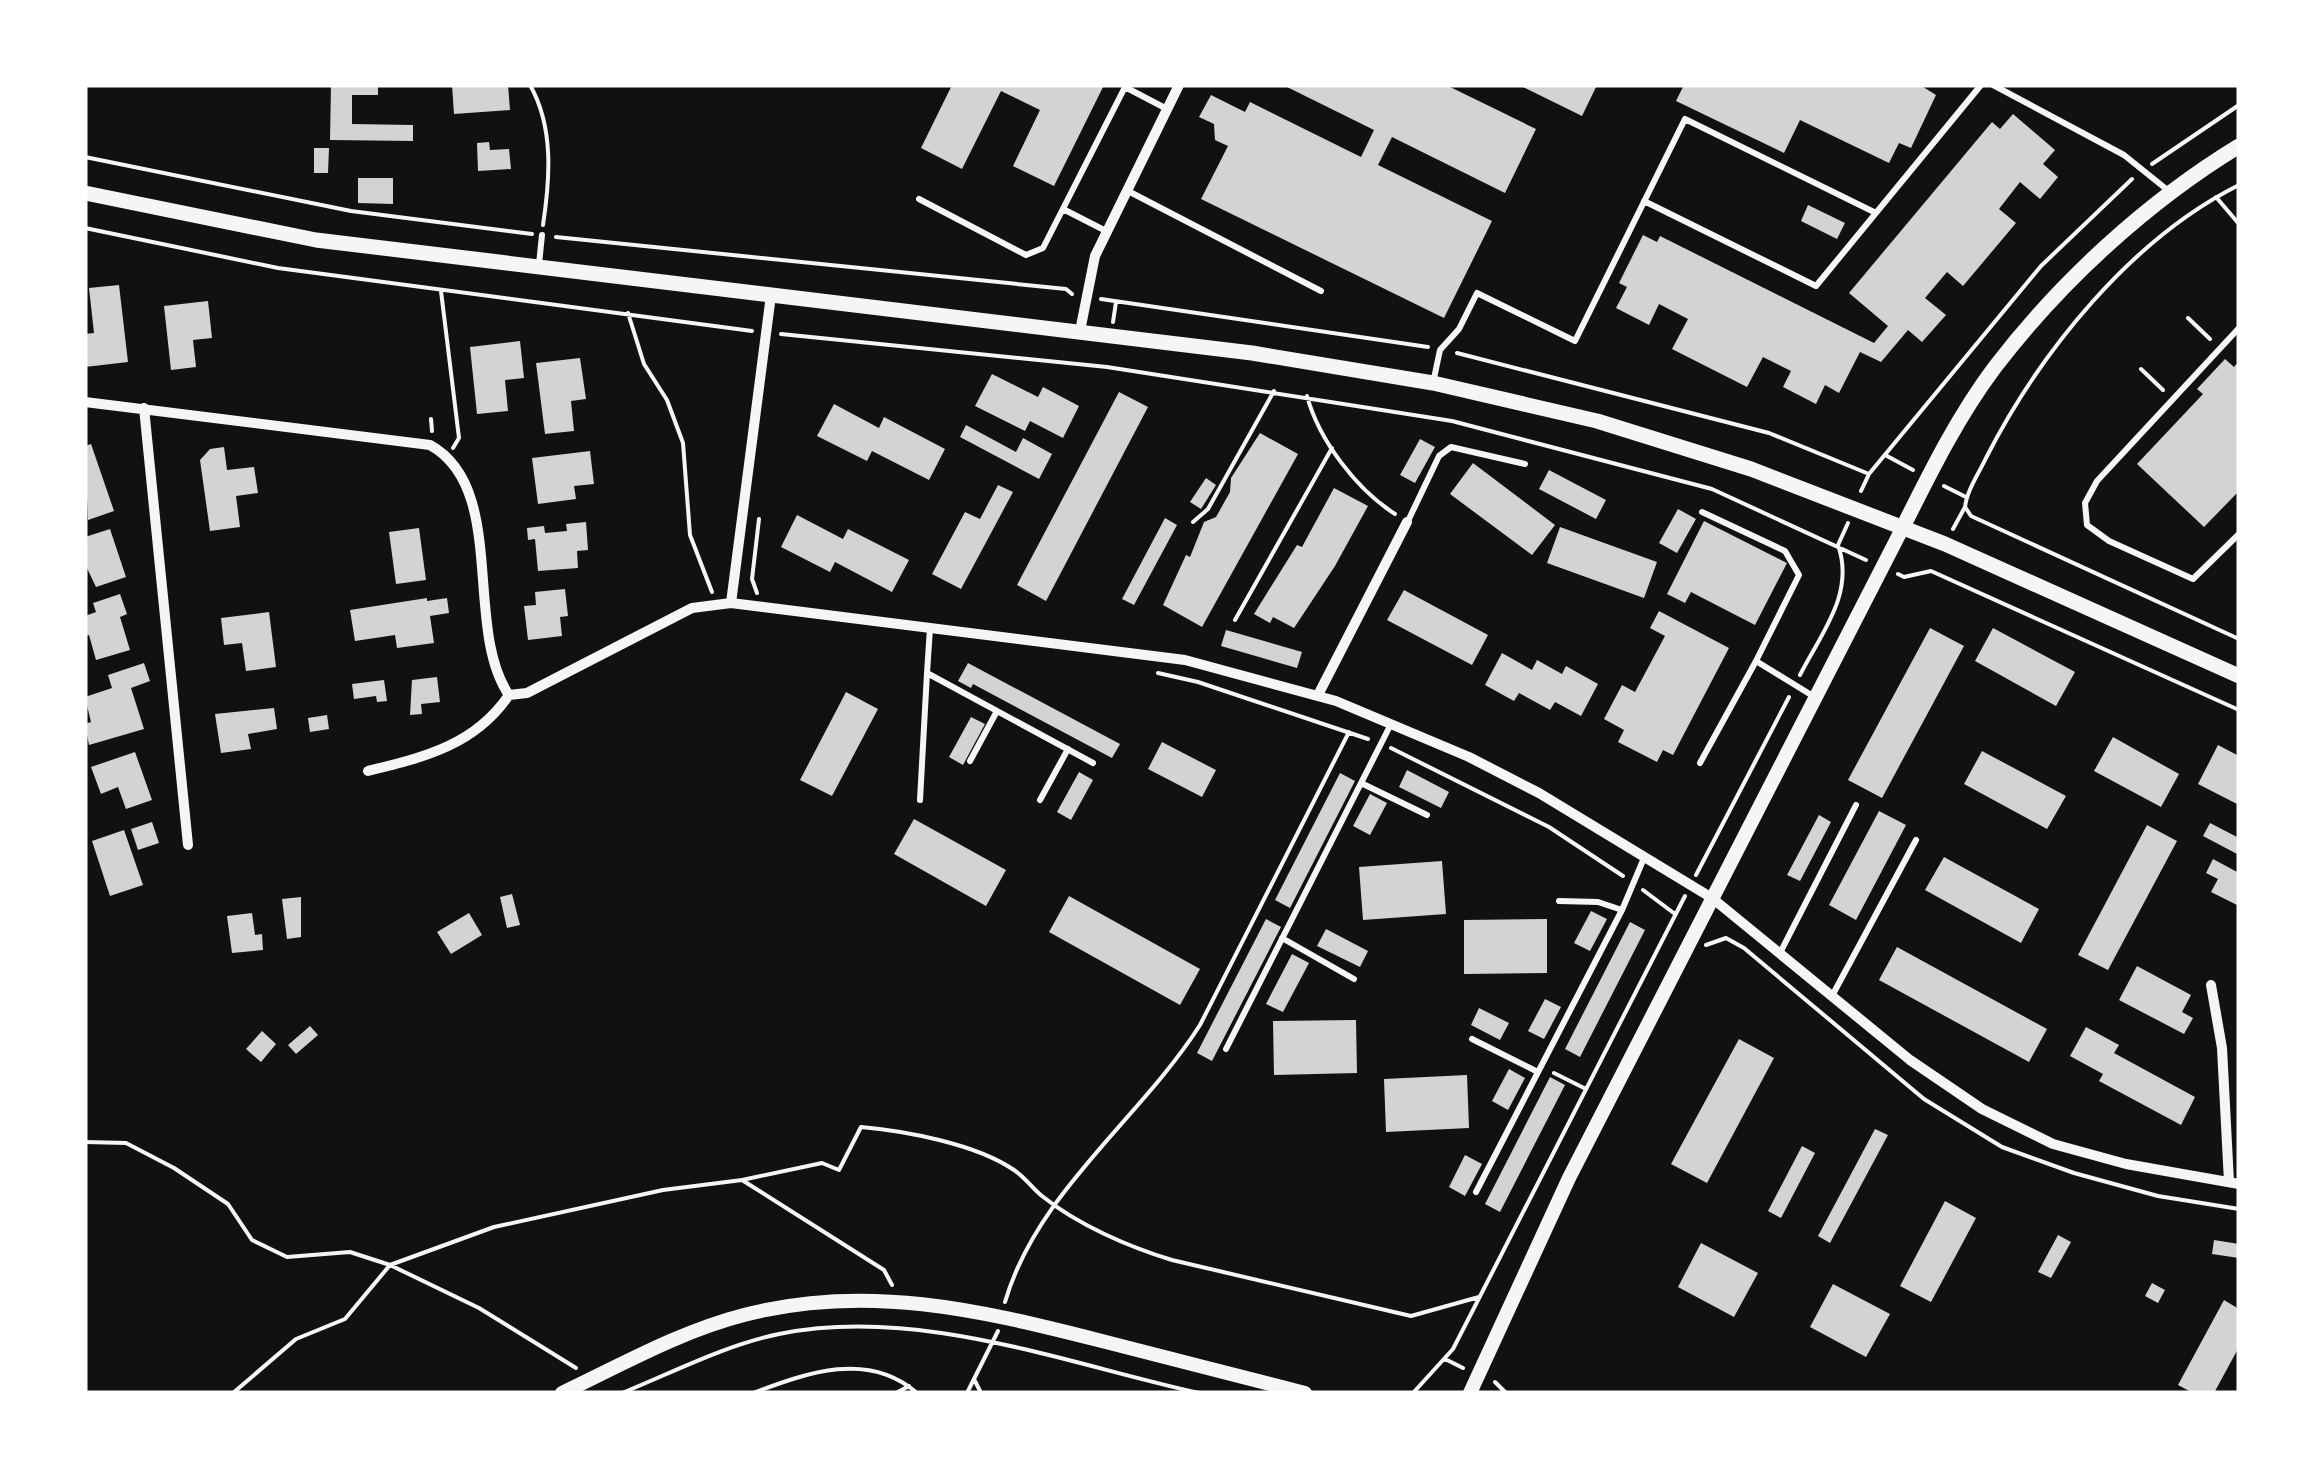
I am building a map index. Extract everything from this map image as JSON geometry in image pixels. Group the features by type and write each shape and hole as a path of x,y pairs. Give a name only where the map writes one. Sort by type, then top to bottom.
{"main road":[{"path":"1903,527 1995,367 2080,273 2170,193 2239,146"},
{"path":"85,192 316,240 538,270 1252,352 1433,383 1614,426 1751,468 1903,527 2239,676"}],"street":[{"path":"1080,331 1084,296 1107,231 1179,85"},
{"path":"731,603 771,296"},
{"path":"85,402 430,446 449,456 459,466 470,497 494,662 510,695"},
{"path":"144,408 188,846"},
{"path":"1318,695 1407,522"},
{"path":"1470,1393 1569,1178 1903,527"},
{"path":"368,771 422,758 465,741 494,718 510,695 527,692 692,608 731,603 1186,660 1318,695 1391,723 1539,794 1712,898 1831,997 1982,1108 2053,1144 2126,1164 2234,1183 2222,1048 2211,985"},
{"path":"562,1393 591,1387 685,1334 745,1314 820,1302 900,1300 1002,1316 1305,1393"}],"lane":[{"path":"1644,201 1816,286 1981,85"},
{"path":"1993,85 2144,169 2170,193"},
{"path":"919,199 1026,255 1043,248 1125,87 1167,109"},
{"path":"1433,383 1440,350 1459,329 1477,293 1575,341 1685,119 1876,214"},
{"path":"1127,190 1321,290"},
{"path":"1063,209 1107,231"},
{"path":"538,270 542,235"},
{"path":"2239,328 2089,491 2086,525 2109,541 2193,579 2239,534"},
{"path":"1407,522 1439,456 1451,447 1525,464"},
{"path":"1700,762 1799,575 1785,550 1702,512"},
{"path":"920,800 930,627"},
{"path":"1756,661 1814,697"},
{"path":"927,673 1093,763"},
{"path":"970,761 997,711"},
{"path":"1226,1049 1391,723"},
{"path":"1040,800 1068,750"},
{"path":"1360,783 1426,815"},
{"path":"1779,954 1856,805"},
{"path":"1831,997 1916,840"},
{"path":"1476,1192 1622,910 1644,858"},
{"path":"1559,900 1598,902 1622,910"},
{"path":"1282,938 1354,979"},
{"path":"1472,1038 1539,1069"}],"path":[{"path":"530,85 542,105 548,148 542,235"},
{"path":"85,157 351,212 784,264 1066,289 1084,296 1440,350 1768,433 1869,474 2041,266 2144,169 2239,105"},
{"path":"2239,186 2216,197 2140,256 2082,318 1998,435 1966,507 1972,516 2239,639"},
{"path":"2216,197 2239,224"},
{"path":"85,228 278,268 440,291 628,312 766,333 1107,367 1452,420 1712,490 1904,577 1931,571 2239,710"},
{"path":"440,291 459,438 449,456"},
{"path":"628,312 644,364 667,400 683,443 690,535 716,603"},
{"path":"2188,318 2220,348"},
{"path":"2141,369 2173,399"},
{"path":"1192,522 1208,510 1274,390"},
{"path":"1306,395 1314,421 1332,448 1387,509 1407,522"},
{"path":"1235,620 1332,448"},
{"path":"756,606 758,591 752,579 761,504"},
{"path":"1149,671 1198,682 1380,744 1549,827 1675,914"},
{"path":"967,1393 995,1344 1021,1260 1056,1204 1172,1069 1200,1025 1349,732"},
{"path":"1413,1393 1454,1349 1690,886"},
{"path":"1539,1069 1586,1089"},
{"path":"233,1393 296,1339 345,1319 390,1265 494,1227 663,1190 742,1180 822,1163 839,1170 861,1127 898,1130 983,1153 1016,1171 1056,1204 1153,1254 1410,1316 1480,1297"},
{"path":"85,1142 126,1143 174,1168 228,1204 252,1240 287,1257 350,1252 390,1265 479,1308 539,1348 570,1360 591,1387"},
{"path":"742,1180 884,1270 900,1300"},
{"path":"622,1393 703,1358 778,1334 848,1326 894,1327 995,1344 1199,1393"},
{"path":"752,1393 801,1375 850,1368 881,1370 917,1393"},
{"path":"975,1381 981,1393"},
{"path":"896,1393 909,1386"}],"building":[{"path":"331,85 378,85 378,95 352,95 352,124 413,125 413,141 330,140"},
{"path":"452,85 508,85 510,110 454,114"},
{"path":"952,85 1104,85 1054,186 1013,166 1040,110 1001,91 962,169 921,148"},
{"path":"1283,85 1446,85 1536,129 1505,193 1392,137 1378,165 1492,221 1444,318 1201,199 1228,146 1215,140 1214,124 1199,117 1211,95 1245,112 1250,102 1361,157 1374,130"},
{"path":"1519,85 1597,85 1582,116"},
{"path":"1684,85 1920,85 1936,95 1911,148 1899,143 1889,163 1800,120 1784,153 1676,101"},
{"path":"2013,114 2055,150 2043,164 2058,177 2040,199 2020,182 1999,209 2016,223 1963,286 1947,272 1925,298 1946,315 1922,342 1908,330 1881,362 1860,352 1839,393 1825,385 1816,404 1783,387 1791,371 1763,357 1747,387 1672,349 1688,319 1659,304 1649,325 1616,308 1627,287 1619,283 1643,235 1657,242 1660,236 1874,343 1888,326 1849,293 1992,122 2000,129"},
{"path":"489,142 490,150 509,149 511,169 478,171 477,143"},
{"path":"314,148 329,148 328,173 314,173"},
{"path":"358,178 393,178 393,204 358,203"},
{"path":"1808,205 1845,223 1837,239 1801,221"},
{"path":"119,285 128,362 85,367 85,334 94,333 89,288"},
{"path":"208,301 212,338 193,340 196,367 171,370 164,306"},
{"path":"520,341 524,378 505,380 508,411 477,414 470,347"},
{"path":"580,358 586,399 571,401 574,431 545,434 536,363"},
{"path":"2225,359 2234,367 2239,361 2239,491 2204,527 2137,464 2203,394 2197,389"},
{"path":"992,374 1038,397 1043,387 1079,406 1063,438 1030,421 1025,431 975,406"},
{"path":"1119,392 1148,407 1046,601 1017,585"},
{"path":"834,404 879,428 884,417 945,449 929,480 872,451 867,461 817,436"},
{"path":"966,425 1016,452 1023,438 1052,454 1039,479 960,437"},
{"path":"1260,433 1298,454 1202,627 1163,605 1204,522 1216,517 1230,492 1231,478"},
{"path":"1420,439 1435,447 1415,483 1400,475"},
{"path":"91,444 114,511 88,520 85,446"},
{"path":"224,447 227,470 254,467 258,493 236,496 240,527 210,531 200,460 210,449"},
{"path":"590,451 594,484 574,486 576,499 538,504 532,458"},
{"path":"1473,463 1555,525 1532,555 1450,494"},
{"path":"1549,470 1606,500 1596,519 1539,489"},
{"path":"1206,478 1216,485 1201,509 1190,502"},
{"path":"998,485 1013,492 961,589 932,574 965,512 980,519"},
{"path":"1334,488 1368,506 1294,628 1273,617 1270,623 1254,614 1297,545 1302,547"},
{"path":"1678,509 1696,519 1677,553 1659,543"},
{"path":"797,515 843,539 848,529 909,560 892,592 835,562 830,572 781,547"},
{"path":"1165,518 1177,525 1134,605 1122,599"},
{"path":"1704,521 1787,563 1755,625 1691,592 1685,603 1667,594"},
{"path":"586,522 588,550 577,551 578,568 538,571 535,539 528,540 527,528 544,526 545,533 567,531 566,524"},
{"path":"1560,527 1657,562 1644,598 1547,563"},
{"path":"419,528 426,580 396,584 389,532"},
{"path":"110,529 126,577 96,587 85,564 85,537"},
{"path":"565,589 568,616 560,617 562,636 528,640 524,606 536,605 535,592"},
{"path":"1404,590 1488,635 1472,665 1387,620"},
{"path":"120,594 127,614 120,617 130,650 96,660 89,635 85,636 85,616 96,612 93,603"},
{"path":"447,598 449,613 430,616 434,643 397,648 395,635 355,641 350,610"},
{"path":"1659,611 1729,648 1673,755 1663,750 1657,762 1618,742 1624,730 1604,719 1622,685 1635,692 1665,636 1650,628"},
{"path":"269,612 276,667 246,671 242,643 224,645 221,618"},
{"path":"1930,628 1964,646 1882,798 1848,780"},
{"path":"1993,628 2075,672 2056,706 1975,661"},
{"path":"1226,630 1302,652 1297,668 1221,646"},
{"path":"1502,653 1532,670 1537,660 1562,674 1566,666 1598,684 1581,716 1555,702 1550,710 1519,693 1514,701 1485,685"},
{"path":"144,663 150,681 131,688 144,729 89,745 85,724 91,722 85,697 112,688 108,675"},
{"path":"968,663 1120,744 1112,758 973,684 971,688 958,681"},
{"path":"437,677 440,702 421,704 422,714 410,715 412,680"},
{"path":"384,680 387,701 377,702 376,696 354,699 352,684"},
{"path":"846,692 878,709 832,796 800,780"},
{"path":"274,708 277,729 248,734 251,749 221,753 215,714"},
{"path":"327,715 329,729 310,732 308,718"},
{"path":"971,717 985,724 963,765 949,757"},
{"path":"2113,737 2179,774 2161,807 2094,771"},
{"path":"1162,742 1216,770 1202,797 1148,769"},
{"path":"2218,745 2239,756 2239,805 2198,784"},
{"path":"1982,751 2066,796 2047,829 1964,784"},
{"path":"135,752 152,800 126,809 118,787 101,794 91,767"},
{"path":"1407,770 1449,792 1441,808 1399,787"},
{"path":"1079,772 1093,780 1071,820 1057,812"},
{"path":"1340,773 1355,781 1290,908 1275,900"},
{"path":"1370,794 1387,803 1370,835 1353,826"},
{"path":"1879,811 1906,825 1856,920 1829,905"},
{"path":"1819,815 1831,822 1800,881 1787,875"},
{"path":"914,819 1006,870 986,906 894,854"},
{"path":"152,822 159,843 138,850 131,829"},
{"path":"2210,823 2239,838 2239,855 2203,836"},
{"path":"2147,825 2177,841 2108,970 2078,955"},
{"path":"124,830 143,885 110,896 92,841"},
{"path":"1944,857 2039,909 2021,943 1925,890"},
{"path":"2213,859 2239,873 2239,906 2211,892 2218,879 2206,873"},
{"path":"1442,861 1446,914 1363,920 1359,867"},
{"path":"512,894 520,925 507,928 500,897"},
{"path":"1069,896 1200,969 1180,1005 1049,932"},
{"path":"301,897 301,937 287,939 282,899"},
{"path":"1591,911 1607,919 1590,951 1574,943"},
{"path":"252,913 255,935 262,934 263,950 232,953 227,916"},
{"path":"469,913 482,935 451,954 437,932"},
{"path":"1266,919 1281,927 1212,1061 1197,1053"},
{"path":"1547,919 1547,973 1464,974 1464,920"},
{"path":"1630,922 1645,930 1580,1057 1565,1049"},
{"path":"1326,929 1368,951 1360,967 1317,946"},
{"path":"1897,947 2047,1029 2029,1062 1879,980"},
{"path":"1292,954 1309,963 1283,1012 1266,1004"},
{"path":"2137,966 2191,995 2182,1012 2193,1018 2184,1034 2119,1000"},
{"path":"1545,999 1561,1007 1544,1039 1528,1031"},
{"path":"1479,1008 1509,1023 1500,1040 1471,1025"},
{"path":"1356,1020 1357,1073 1274,1075 1273,1021"},
{"path":"310,1026 318,1035 296,1054 288,1045"},
{"path":"2086,1027 2119,1045 2114,1053 2195,1097 2181,1125 2099,1081 2103,1074 2070,1056"},
{"path":"262,1031 276,1044 261,1062 246,1049"},
{"path":"1739,1039 1774,1058 1707,1183 1671,1164"},
{"path":"1509,1069 1525,1078 1508,1110 1492,1101"},
{"path":"1467,1075 1469,1128 1386,1132 1384,1079"},
{"path":"1550,1077 1565,1085 1500,1212 1485,1204"},
{"path":"1875,1129 1888,1135 1830,1243 1818,1236"},
{"path":"1802,1146 1815,1153 1781,1218 1768,1211"},
{"path":"1465,1155 1482,1164 1465,1196 1449,1187"},
{"path":"1945,1201 1976,1218 1931,1302 1900,1286"},
{"path":"2058,1235 2071,1242 2051,1278 2038,1272"},
{"path":"2214,1240 2239,1244 2239,1258 2212,1254"},
{"path":"1701,1243 1758,1273 1734,1317 1678,1287"},
{"path":"2152,1283 2165,1290 2158,1303 2145,1296"},
{"path":"1833,1284 1890,1314 1866,1357 1810,1327"},
{"path":"2224,1300 2239,1309 2239,1347 2214,1393 2193,1393 2178,1385"}]}
